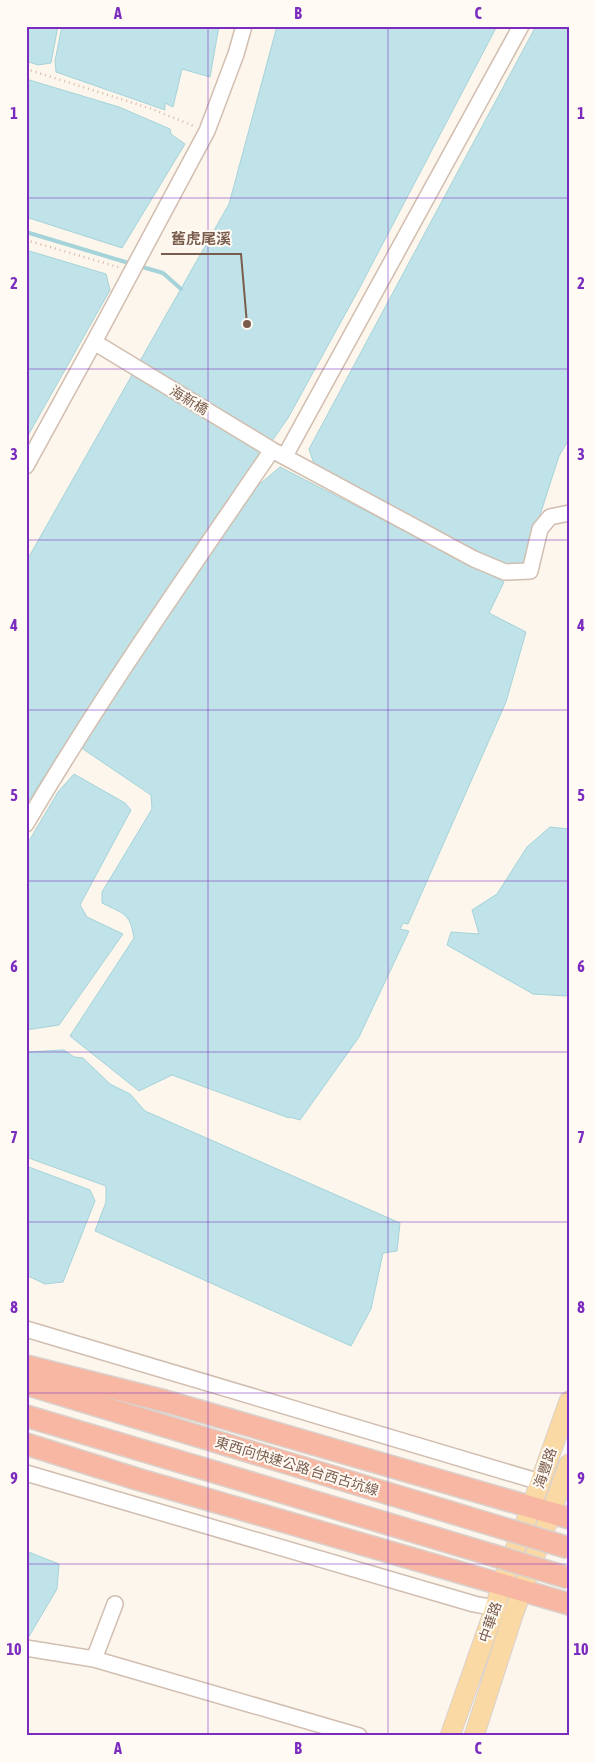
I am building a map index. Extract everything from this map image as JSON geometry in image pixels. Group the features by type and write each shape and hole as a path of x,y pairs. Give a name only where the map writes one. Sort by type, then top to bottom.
{"highway":[{"path":"26,1366 165,1401 550,1513"},
{"name":"東西向快速公路 台西古坑線","path":"26,1384 569,1548"},
{"name":"東西向快速公路 台西古坑線","path":"26,1416 569,1578"},
{"path":"26,1444 137,1479 569,1604"}],"main road":[{"name":"海豐路","path":"550,1513 540,1482 569,1401"},
{"name":"海豐路","path":"550,1513 569,1464"},
{"name":"中華路","path":"450,1736 502,1584 550,1513"},
{"name":"中華路","path":"474,1736 550,1513"}],"street":[{"path":"26,466 207,131 244,26"},
{"path":"26,824 70,750 135,650 278,453 521,26"},
{"name":"海新橋","path":"94,342 278,453 474,560 506,572 530,571 540,529 550,518 569,513"},
{"path":"26,1328 540,1482"},
{"path":"26,1473 474,1604 495,1608"},
{"path":"94,1659 115,1604"},
{"path":"26,1648 94,1659 359,1736"}],"path":[{"path":"26,69 152,110 207,131"},
{"path":"26,240 132,271"}],"water":[{"path":"26,26 58,26 51,63 38,65 26,61"},
{"path":"62,26 219,26 210,77 182,69 173,107 165,103 165,110 56,72 55,61"},
{"path":"277,26 497,26 359,289 288,418 117,663 26,805 26,562 229,204"},
{"path":"536,26 569,26 569,439 559,456 524,565 507,567 454,543 314,464 309,449"},
{"path":"26,79 119,107 170,129 171,134 185,144 122,248 26,217"},
{"path":"26,250 106,274 110,290 26,439"},
{"path":"280,467 504,582 489,613 526,632 506,702 408,924 403,923 400,929 409,931 359,1037 300,1120 289,1118 172,1075 139,1091 70,1036 134,938 128,918 102,903 102,892 152,809 151,795 77,745 255,488"},
{"path":"74,774 125,803 131,810 80,905 87,917 123,934 59,1025 26,1030 26,846 58,792"},
{"path":"550,827 569,829 569,992 566,996 533,994 447,945 451,932 479,934 472,910 497,894 527,847"},
{"path":"64,1050 74,1057 83,1058 110,1084 130,1094 145,1111 400,1223 397,1251 383,1253 371,1309 351,1346 95,1231 106,1202 106,1186 26,1157 26,1052"},
{"path":"26,1166 90,1190 95,1201 63,1282 45,1284 26,1275"},
{"path":"26,1551 59,1564 57,1589 28,1638 26,1638"}],"waterway":[{"path":"26,232 132,264"},
{"path":"139,266 163,273 181,289"}],"place":[{"name":"舊虎尾溪","path":"247,324"}]}
